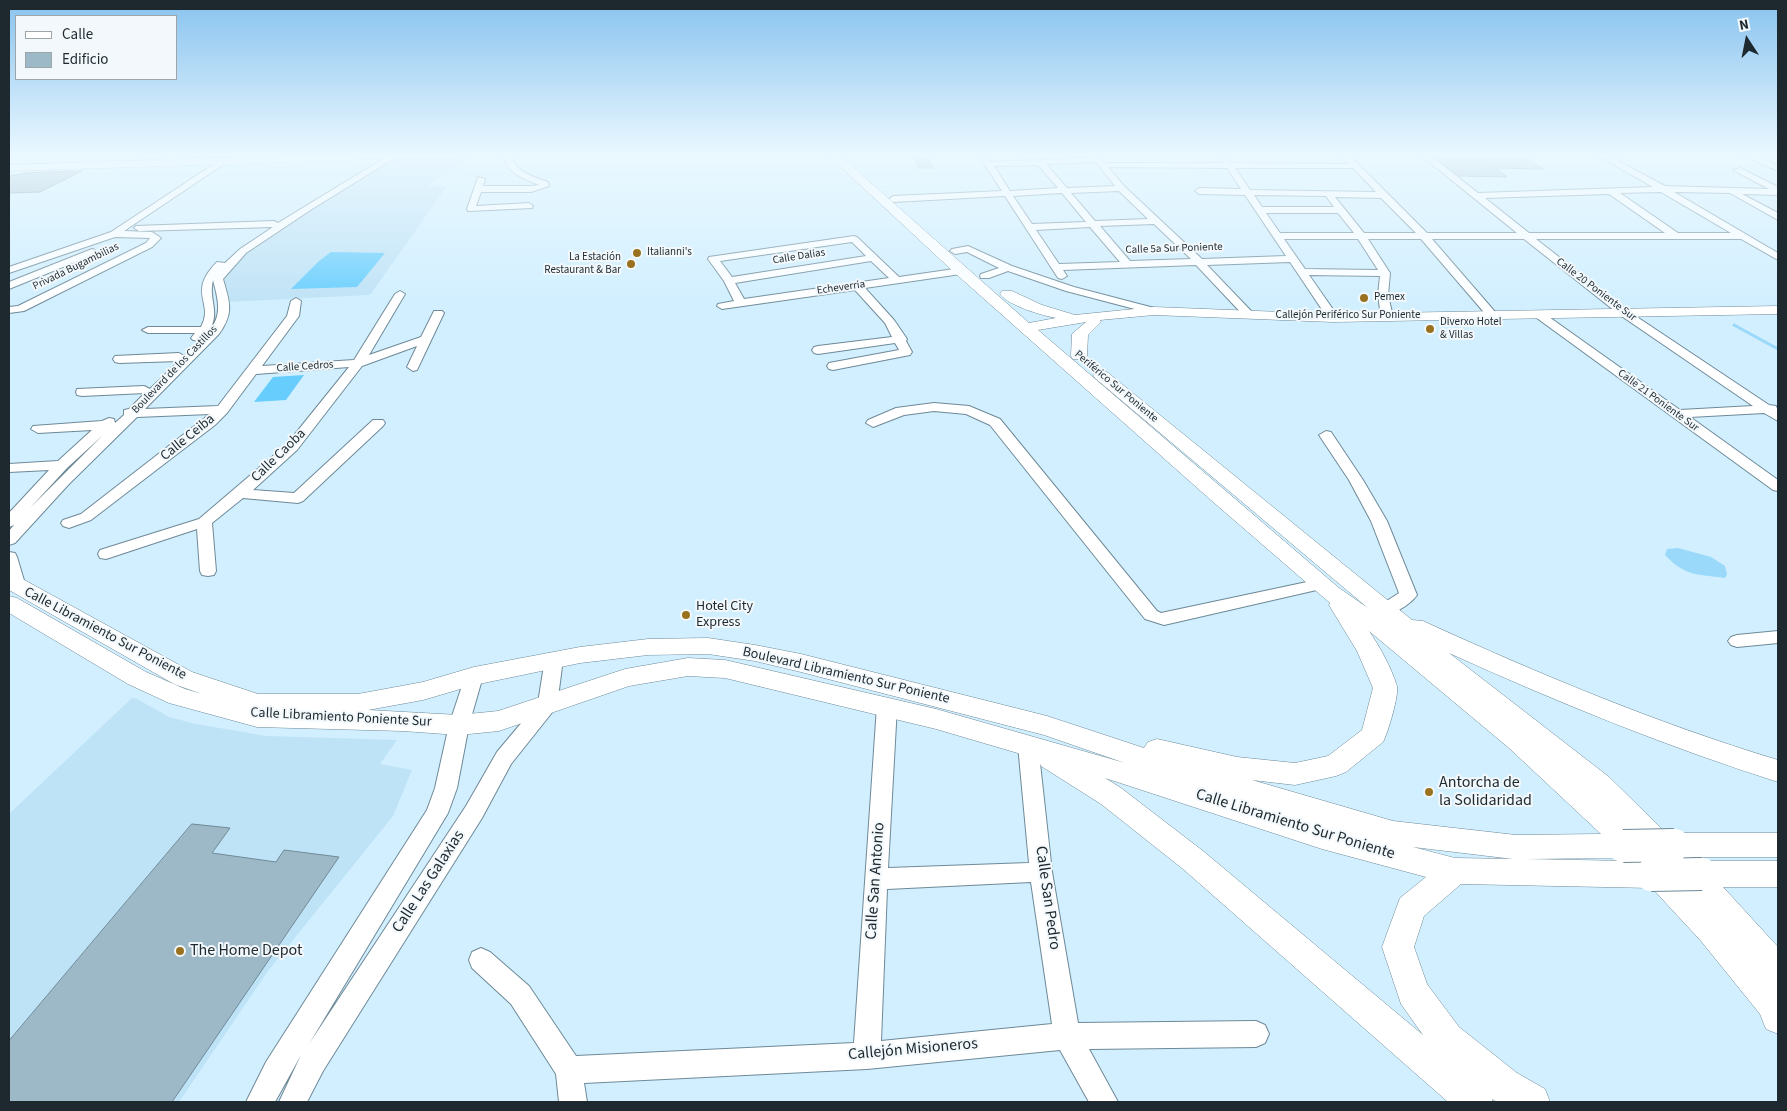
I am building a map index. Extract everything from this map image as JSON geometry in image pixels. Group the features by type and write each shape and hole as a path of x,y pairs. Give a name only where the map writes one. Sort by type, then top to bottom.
{"main road":[{"name":"Periférico Sur Poniente","path":"894,205 961,271 1038,330 1326,588"},
{"name":"Periférico Sur Poniente","path":"896,205 1007,294 1038,330 1079,356 1390,613"},
{"path":"1007,294 1033,308 1050,313 1093,319"},
{"name":"Callejón Periférico Sur Poniente","path":"1154,311 1333,318 1778,310"},
{"path":"1038,330 1120,314 1154,311"},
{"path":"1079,356 1080,334 1093,319"},
{"path":"1035,743 1102,736 1237,768 1295,774 1336,765 1374,735 1385,688 1369,650 1326,588"},
{"path":"1326,588 1369,620 1518,741 1620,833 1712,930 1772,1003 1778,1017"},
{"name":"Calle Libramiento Sur Poniente","path":"12,590 183,678 256,703 358,703 424,691 474,676 554,659"},
{"name":"Calle Libramiento Poniente Sur","path":"12,590 137,678 178,697 257,717 403,721 459,725 499,721 547,705"},
{"path":"1390,613 1612,714 1731,757 1778,771"},
{"path":"1390,613 1446,663 1599,785 1722,906 1778,970"},
{"name":"Boulevard Libramiento Sur Poniente","path":"554,659 648,646 708,646 755,653 801,663 1035,743"},
{"name":"Boulevard Libramiento Sur Poniente","path":"547,705 625,678 657,671 688,668 725,669 887,706 1035,743"},
{"path":"1035,743 1111,796 1193,860 1475,1102"},
{"name":"Calle Libramiento Sur Poniente","path":"1035,743 1169,767 1393,833 1516,848 1778,845"},
{"name":"Calle Libramiento Sur Poniente","path":"1035,743 1322,837 1455,871 1651,875 1778,874"},
{"path":"1455,871 1411,908 1398,947 1413,993 1447,1039 1504,1086 1532,1102"}],"street":[{"path":"9,270 114,234 159,205"},
{"name":"Boulevard de los Castillos","path":"9,522 62,465 117,414 137,403 203,336 212,313 207,282 213,272 233,253 274,224 308,205"},
{"name":"Boulevard de los Castillos","path":"9,540 179,357 224,320 226,309 218,279 235,258 308,205"},
{"path":"472,205 471,209 529,206"},
{"path":"1015,205 1070,289"},
{"path":"1077,205 1126,263"},
{"path":"1140,205 1198,261 1250,316"},
{"path":"1257,205 1300,272 1333,318"},
{"path":"1338,205 1385,273 1383,295 1386,317"},
{"path":"1394,205 1425,237 1492,315"},
{"name":"Calle 20 Poniente Sur","path":"1486,205 1624,313 1775,412"},
{"path":"1631,205 1677,237"},
{"path":"1689,205 1778,257"},
{"path":"1756,205 1778,217"},
{"path":"1260,210 1342,210"},
{"path":"1031,227 1158,221"},
{"path":"124,228 274,224"},
{"name":"Privada Bugambilias","path":"15,309 149,245 156,238 152,235 114,234"},
{"path":"9,286 134,234"},
{"path":"1277,236 1741,236"},
{"path":"741,303 729,281 713,259 854,239 896,280"},
{"name":"Callejón Periférico Sur Poniente","path":"955,251 968,249 1008,268 1070,289 1154,311"},
{"name":"Calle Dalias","path":"729,281 872,258"},
{"name":"Calle 5a Sur Poniente","path":"1056,267 1126,263 1292,259"},
{"path":"985,276 1008,268"},
{"name":"Echeverria","path":"722,306 961,271"},
{"path":"1300,272 1385,273"},
{"path":"833,366 906,352 901,339 890,322 856,286"},
{"name":"Calle Caoba","path":"106,554 204,522 240,493 292,447 358,363 400,294"},
{"name":"Calle Ceiba","path":"68,523 86,517 210,422 225,406 293,316 296,301"},
{"path":"413,367 438,313"},
{"name":"Calle 21 Poniente Sur","path":"1538,314 1778,486"},
{"path":"148,330 203,336"},
{"name":"Calle Cedros","path":"252,370 358,363 426,339"},
{"path":"818,350 901,339"},
{"path":"119,359 179,357"},
{"path":"82,392 137,403 225,406"},
{"path":"873,423 901,411 934,407 970,410 995,422 1151,615 1158,618 1164,619 1326,588"},
{"path":"1676,414 1775,412"},
{"path":"240,493 298,498 378,423"},
{"path":"38,429 106,425"},
{"path":"1326,434 1356,480 1379,521 1408,595 1390,613"},
{"path":"9,468 62,465"},
{"path":"204,522 208,572"},
{"path":"9,557 12,590"},
{"path":"1737,641 1778,637"},
{"path":"547,705 554,659"},
{"name":"Calle Las Galaxias","path":"260,1102 276,1072 438,813 446,788 459,725 474,676"},
{"name":"Calle Las Galaxias","path":"293,1102 313,1061 474,812 504,758 547,705"},
{"name":"Calle San Antonio","path":"867,1056 887,706"},
{"name":"Calle San Pedro","path":"1035,743 1042,872 1067,1036"},
{"path":"877,880 1042,872"},
{"path":"481,960 520,995 569,1070 573,1102"},
{"name":"Callejón Misioneros","path":"569,1070 867,1056 1067,1036 1256,1034"},
{"path":"1067,1036 1104,1102"}],"shaded area":[{"path":"318,205 434,205 370,295 227,302 223,281 235,262 281,228"},
{"path":"331,252 385,253 357,287 291,289 319,261"},
{"path":"304,375 286,400 254,402 273,377"},
{"path":"1678,548 1711,557 1725,566 1727,574 1725,578 1699,575 1679,567 1665,555 1667,549"},
{"path":"132,698 169,717 196,724 266,736 397,740 380,764 412,770 393,816 268,971 179,1102 9,1102 9,814"}],"building":[{"name":"The Home Depot","path":"192,824 230,828 212,853 276,862 284,850 339,857 172,1102 9,1102 9,1041"}],"waterway":[{"path":"1734,325 1778,349"}],"place":[{"name":"Italianni's","path":"637,253"},
{"name":"La Estación Restaurant & Bar","path":"631,264"},
{"name":"Pemex","path":"1364,298"},
{"name":"Diverxo Hotel & Villas","path":"1430,329"},
{"name":"Hotel City Express","path":"686,615"},
{"name":"Antorcha de la Solidaridad","path":"1429,792"},
{"name":"The Home Depot","path":"180,951"}]}
